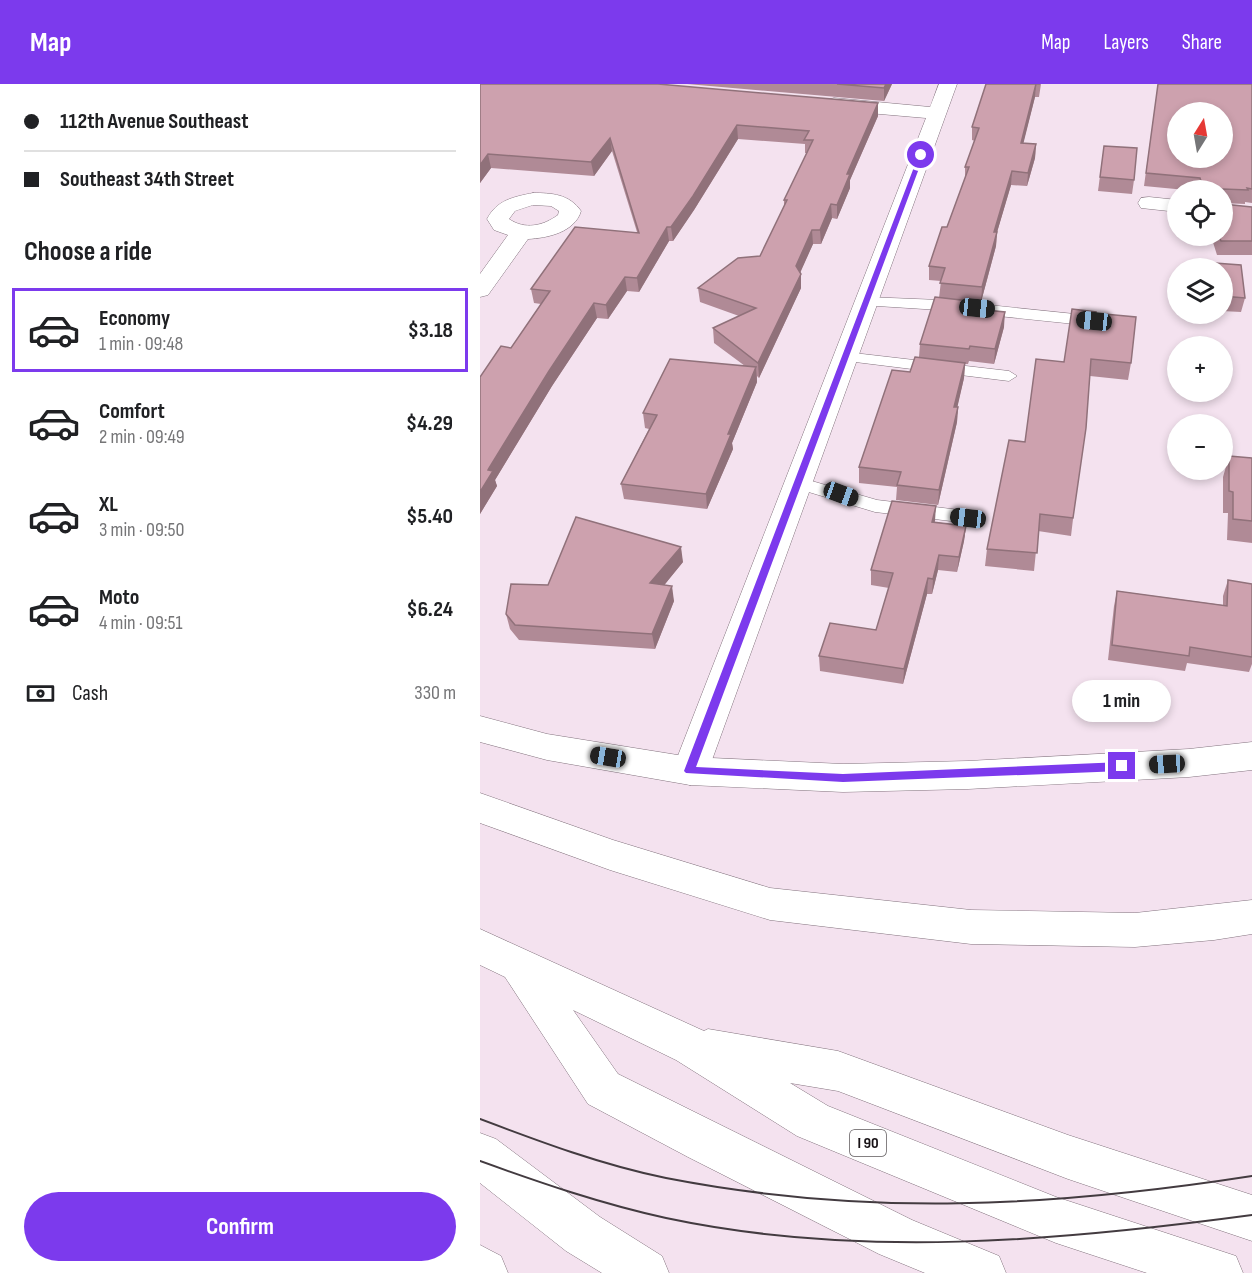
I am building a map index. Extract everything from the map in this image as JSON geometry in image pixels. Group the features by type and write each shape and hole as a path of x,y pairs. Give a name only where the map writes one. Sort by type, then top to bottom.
{"main road":[{"path":"690,771 948,84"},
{"path":"819,103 937,113"},
{"path":"1149,203 1167,205"},
{"path":"480,290 522,232"},
{"path":"480,729 547,747 690,771 843,778 968,775 1189,763 1252,756"},
{"path":"480,808 610,855 781,906 862,916 1006,927 1135,930 1252,917"},
{"name":"I 90","path":"480,946 691,1046 813,1120 1056,1220 1219,1273"},
{"path":"519,965 603,1089 896,1237 982,1273"},
{"path":"691,1046 838,1071 1068,1157 1252,1218"},
{"path":"480,1155 583,1234 645,1273"},
{"path":"480,1269 484,1273"}],"lane":[{"path":"866,302 940,304 1094,321"},
{"path":"845,357 1009,376"},
{"path":"798,483 875,506 968,518"}],"building":[{"path":"480,84 658,84 878,103 847,174 850,174 837,205 831,204 820,230 812,230 796,266 801,274 758,363 713,328 756,308 698,288 738,258 760,256 813,140 804,140 809,131 737,125 693,196 671,227 667,227 637,278 625,277 606,305 594,303 489,468 488,470 493,471 480,492 480,377 501,346 511,348 550,291 531,289 575,227 639,233 610,138 591,162 488,154 480,165"},
{"path":"837,84 886,84 884,88"},
{"path":"986,84 1036,84 1021,143 1036,144 1028,173 1012,171 994,232 997,232 982,287 940,283 945,268 929,266 942,227 947,227 969,167 965,167 979,128 972,127"},
{"path":"1158,84 1252,84 1252,189 1233,189 1233,180 1201,180 1200,178 1146,173"},
{"path":"1104,146 1137,148 1134,180 1100,177"},
{"path":"1233,205 1252,207 1252,241 1233,241"},
{"path":"1233,264 1241,265 1245,298 1233,297"},
{"path":"935,297 978,302 976,309 1005,312 995,349 920,344"},
{"path":"1072,309 1096,312 1095,320 1105,321 1105,314 1136,317 1131,363 1091,359 1086,428 1073,518 1040,514 1037,553 987,549 1009,440 1025,442 1036,359 1064,362"},
{"path":"915,357 965,363 954,407 958,407 939,490 897,485 901,472 859,467 892,370 910,372"},
{"path":"670,359 756,367 706,494 621,484 657,415 643,413"},
{"path":"1233,456 1252,458 1252,521 1233,519 1233,492 1229,491 1229,480 1233,480"},
{"path":"892,501 936,506 932,522 966,526 959,557 939,555 933,579 928,578 904,669 819,656 830,623 876,630 893,573 871,570"},
{"path":"576,517 681,547 650,583 672,586 652,634 515,625 506,614 511,584 548,585"},
{"path":"1228,580 1252,584 1252,657 1190,647 1189,656 1112,645 1117,591 1227,606"}],"tram line":[{"path":"480,1119 572,1152 642,1173 740,1190 814,1198 887,1203 1031,1201 1178,1187 1252,1176"},
{"path":"480,1161 572,1192 666,1218 739,1231 812,1238 885,1242 959,1242 1106,1232 1252,1215"}],"route":[{"path":"921,155 690,771 843,778 968,775 1122,766"}]}
